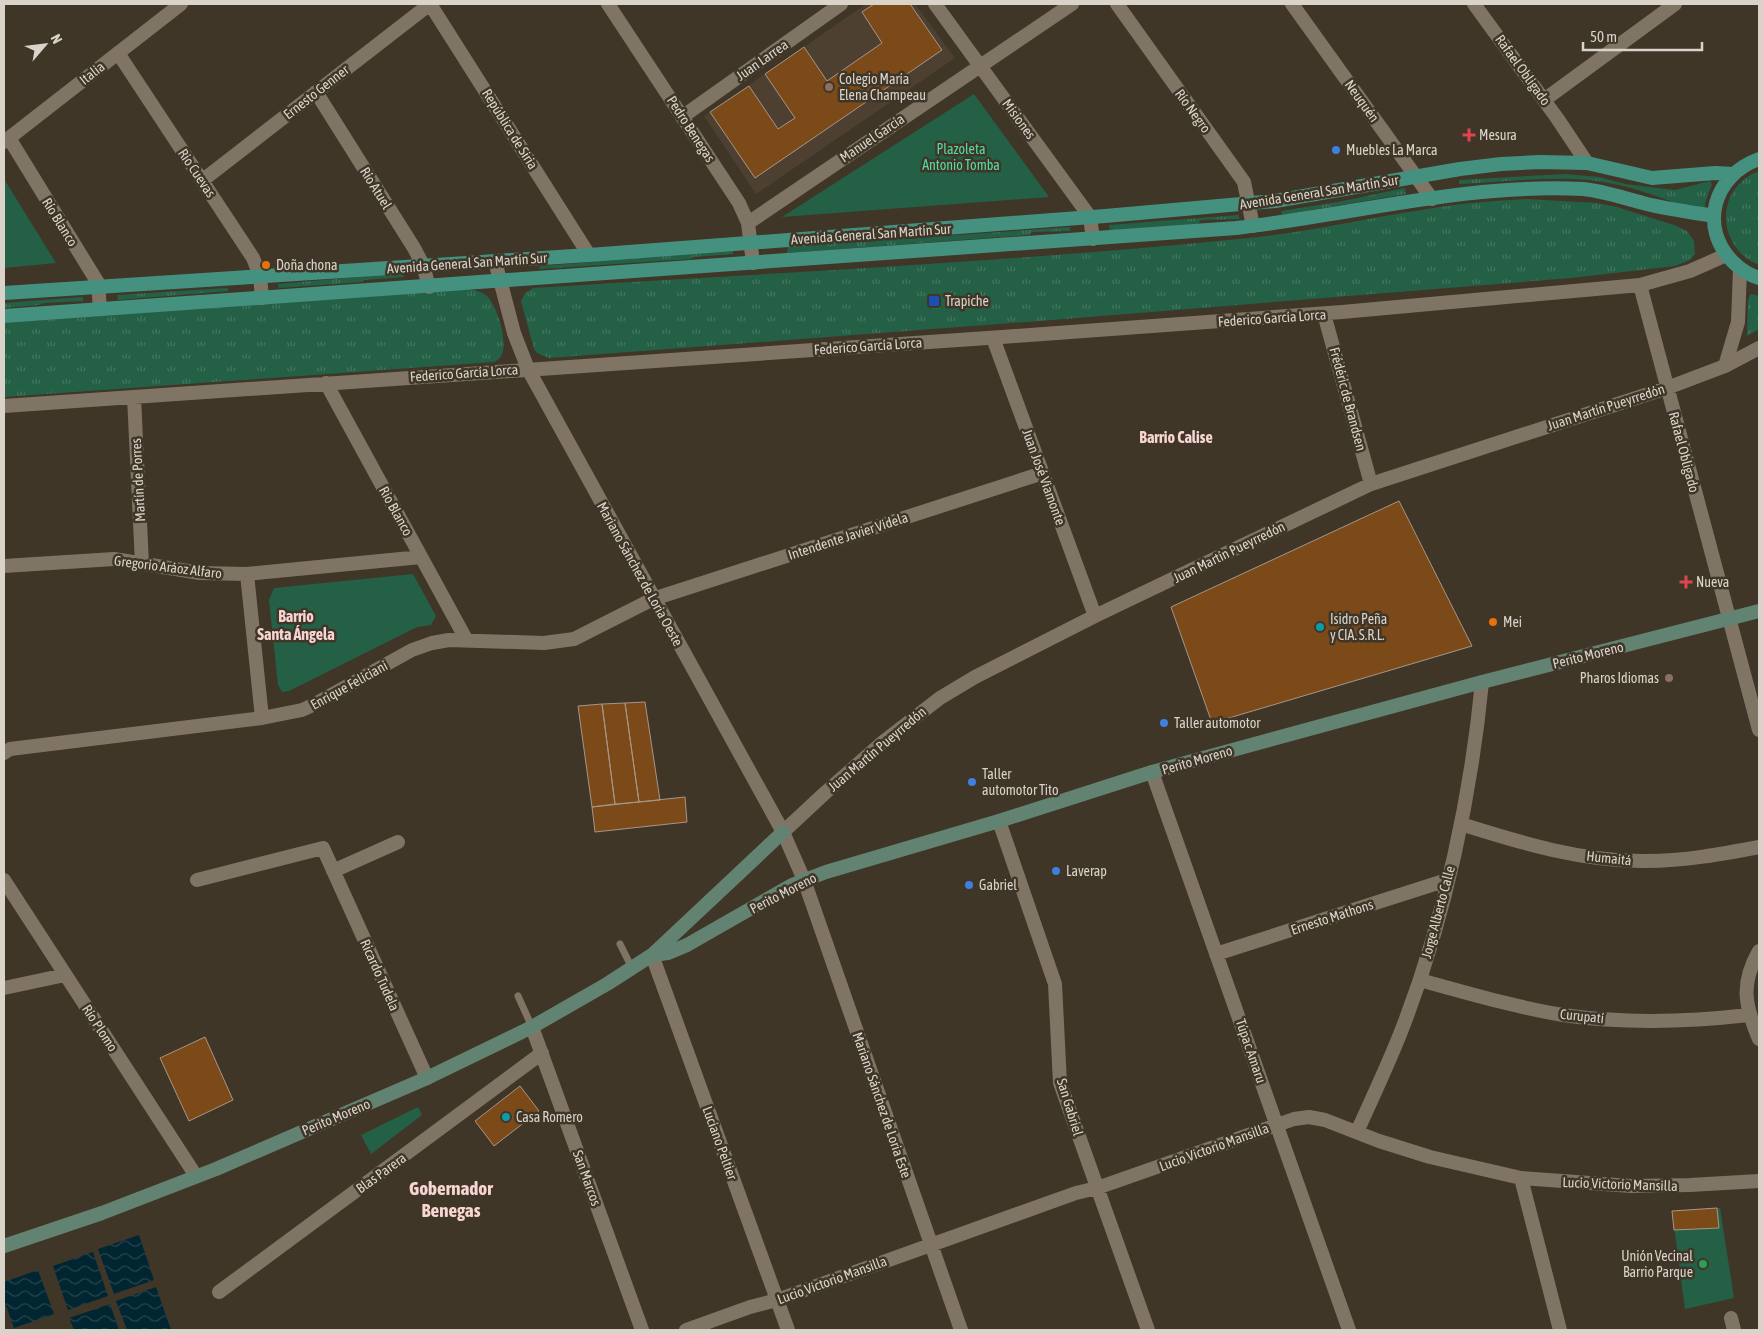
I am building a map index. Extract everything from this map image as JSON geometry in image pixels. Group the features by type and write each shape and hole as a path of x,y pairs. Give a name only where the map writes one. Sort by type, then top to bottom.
{"main road":[{"path":"1759,159 1748,163 1733,174 1721,190 1714,216 1716,236 1726,255 1740,269 1759,278"},
{"name":"Avenida General San Martín Sur","path":"4,293 589,255 1249,204 1284,200 1416,176 1501,164 1540,162 1587,163 1652,178 1715,173 1733,174"},
{"name":"Avenida General San Martín Sur","path":"4,316 429,287 1253,226 1432,199 1531,189 1584,189 1600,191 1643,203 1714,216"},
{"name":"Perito Moreno","path":"652,955 668,953 687,945 781,891 804,880 1152,772 1482,682 1759,611"},
{"name":"Perito Moreno","path":"4,1246 102,1213 196,1176 427,1078 532,1027 652,955 783,832"}],"street":[{"name":"Italia","path":"6,140 181,4"},
{"name":"Ernesto Genner","path":"203,180 430,4"},
{"name":"República de Siria","path":"430,4 589,255"},
{"name":"Pedro Benegas","path":"608,4 739,203 748,223 753,263"},
{"name":"Juan Larrea","path":"682,117 840,4"},
{"name":"Misiones","path":"935,4 1090,217 1093,239"},
{"name":"Manuel García","path":"748,223 1072,4"},
{"name":"Río Negro","path":"1117,4 1244,182 1253,226"},
{"name":"Neuquén","path":"1292,4 1432,199"},
{"name":"Rafael Obligado","path":"1474,4 1587,163"},
{"path":"1544,100 1671,5"},
{"name":"Río Cuevas","path":"118,53 253,258 260,276 262,298"},
{"name":"Río Atuel","path":"316,92 414,248 423,265 429,287"},
{"name":"Río Blanco","path":"6,140 98,283 100,309"},
{"name":"Federico García Lorca","path":"4,406 1324,314 1640,285 1690,271 1726,255"},
{"name":"Mariano Sánchez de Loria Oeste","path":"496,261 514,333 528,369 783,832 804,880"},
{"path":"1725,366 1738,322 1740,269"},
{"name":"Rafael Obligado","path":"1640,285 1759,730"},
{"name":"Frédéric de Brandsen","path":"1324,314 1371,484"},
{"name":"Juan José Viamonte","path":"993,338 1095,616"},
{"name":"Juan Martín Pueyrredón","path":"783,832 883,742 940,698 975,677 1095,616 1371,484 1667,388 1725,366 1759,348"},
{"name":"Río Blanco","path":"326,383 466,639"},
{"name":"Martín de Porres","path":"134,396 142,564"},
{"name":"Intendente Javier Videla","path":"653,599 1043,474"},
{"name":"Gregorio Aráoz Alfaro","path":"4,566 114,559 200,573 248,574 422,557"},
{"path":"248,574 262,718"},
{"name":"Enrique Feliciani","path":"4,753 10,749 262,718 302,710 417,648 449,640 466,639 544,643 574,639 653,599"},
{"name":"Jorge Alberto Calle","path":"1357,1132 1390,1059 1420,980 1461,824 1472,766 1482,682"},
{"name":"Túpac Amaru","path":"1152,772 1349,1330"},
{"name":"San Gabriel","path":"999,821 1055,984 1060,1083 1148,1330"},
{"name":"Humaitá","path":"1461,824 1539,847 1617,860 1674,860 1706,857 1759,847"},
{"path":"333,871 398,842"},
{"name":"Ricardo Tudela","path":"197,880 323,848 427,1078"},
{"name":"Río Plomo","path":"4,880 196,1176"},
{"name":"Mariano Sánchez de Loria Este","path":"804,880 961,1330"},
{"name":"Ernesto Mathons","path":"1216,954 1447,880"},
{"path":"1759,950 1752,964 1746,989 1749,1015 1759,1039"},
{"name":"Luciano Peltier","path":"652,955 788,1330"},
{"path":"4,988 65,975"},
{"name":"Curupatí","path":"1420,980 1513,1005 1584,1017 1672,1022 1749,1015"},
{"name":"San Marcos","path":"532,1027 642,1330"},
{"name":"Blas Parera","path":"219,1292 542,1053"},
{"name":"Lucio Victorio Mansilla","path":"686,1330 750,1307 777,1300 1076,1193 1097,1188 1294,1119 1309,1117 1325,1120 1430,1157 1521,1178 1604,1185 1653,1186 1759,1181"},
{"path":"1521,1178 1560,1330"}],"lane":[{"path":"620,944 632,968"},
{"path":"518,996 532,1027"}],"shaded area":[{"name":"Colegio María Elena Champeau","path":"866,4 915,4 955,58 756,194 704,116"}],"green space":[{"name":"Plazoleta Antonio Tomba","path":"974,94 1049,197 782,217"},
{"path":"1759,171 1759,265 1745,257 1735,246 1728,232 1726,218 1728,204 1734,190 1744,179"},
{"path":"1565,174 1599,177 1625,184 1675,190 1710,181 1712,184 1703,214 1633,189 1589,180 1541,179 1459,184 1459,180"},
{"path":"4,179 56,263 4,268"},
{"path":"1405,188 1406,194 1282,215 1281,211 1338,202"},
{"path":"1527,199 1597,203 1617,207 1674,225 1687,231 1694,241 1695,254 1690,260 1675,266 1571,278 549,358 537,353 534,349 521,301 525,293 533,288 891,266 1160,246 1249,238 1316,229 1452,205"},
{"path":"1239,215 1239,219 1201,220 1198,224 1110,231 1109,225"},
{"path":"1070,227 1070,231 1032,232 1029,235 787,253 788,247"},
{"path":"733,250 733,254 693,257 691,259 539,269 540,266 595,262 598,260"},
{"path":"403,273 404,277 364,280 361,282 279,288 278,284"},
{"path":"228,288 228,291 118,300 117,295"},
{"path":"469,289 488,297 498,316 504,341 501,357 494,362 4,397 4,323"},
{"path":"1752,294 1759,296 1759,329 1747,336 1748,300"},
{"path":"83,297 83,301 4,308 4,303"},
{"path":"413,574 436,616 431,625 417,627 289,691 282,692 278,685 269,600 274,588"},
{"path":"418,1107 422,1115 371,1154 361,1135"},
{"name":"Unión Vecinal Barrio Parque","path":"1720,1208 1734,1298 1685,1309 1672,1211"}],"water":[{"path":"139,1235 154,1280 114,1294 98,1249"},
{"path":"93,1252 108,1296 68,1310 53,1266"},
{"path":"38,1270 54,1314 14,1328 4,1300 4,1282"},
{"path":"156,1287 171,1330 127,1330 116,1301"},
{"path":"110,1304 119,1330 74,1330 69,1318"}],"building":[{"name":"Colegio María Elena Champeau","path":"874,4 910,4 942,50 755,178 710,112 749,86 778,129 795,118 765,74 804,47 827,81 882,43 862,12"},
{"name":"Isidro Peña y CIA. S.R.L.","path":"1399,501 1472,646 1212,723 1171,607"},
{"path":"645,702 660,800 639,802 625,703"},
{"path":"625,703 639,802 615,804 602,704"},
{"path":"602,704 615,804 592,807 578,706"},
{"path":"685,797 687,822 595,832 592,807"},
{"path":"205,1037 233,1100 189,1121 160,1058"},
{"name":"Casa Romero","path":"520,1086 539,1111 494,1146 475,1121"},
{"path":"1717,1208 1719,1228 1674,1230 1672,1211"}],"place":[{"name":"Colegio María Elena Champeau","path":"829,87"},
{"name":"Mesura","path":"1469,135"},
{"name":"Muebles La Marca","path":"1336,150"},
{"name":"Doña chona","path":"266,265"},
{"name":"Trapiche","path":"934,301"},
{"name":"Nueva","path":"1686,582"},
{"name":"Mei","path":"1493,622"},
{"name":"Isidro Peña y CIA. S.R.L.","path":"1320,627"},
{"name":"Pharos Idiomas","path":"1669,678"},
{"name":"Taller automotor","path":"1164,723"},
{"name":"Taller automotor Tito","path":"972,782"},
{"name":"Laverap","path":"1056,871"},
{"name":"Gabriel","path":"969,885"},
{"name":"Casa Romero","path":"506,1117"},
{"name":"Unión Vecinal Barrio Parque","path":"1703,1264"}],"district":[{"name":"Barrio Calise","path":"1176,437"},
{"name":"Barrio Santa Ángela","path":"296,625"},
{"name":"Gobernador Benegas","path":"451,1199"}]}
